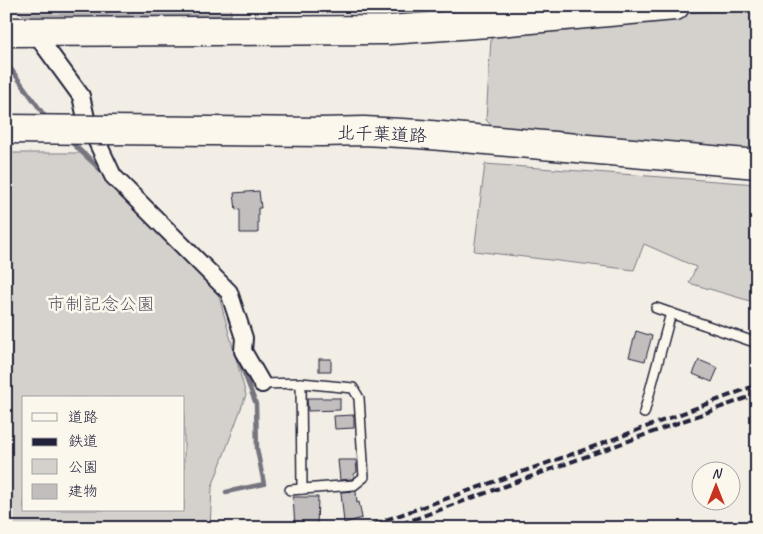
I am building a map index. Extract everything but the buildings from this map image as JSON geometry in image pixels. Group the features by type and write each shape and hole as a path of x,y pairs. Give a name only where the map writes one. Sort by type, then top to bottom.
{"highway":[{"path":"6,32 388,30 488,16 675,6"},
{"name":"北千葉道路","path":"6,130 364,131 528,143 608,152 757,164"}],"street":[{"path":"43,44 81,96 86,118 112,176 229,292 244,338 243,351 262,384"}],"lane":[{"path":"656,308 757,342"},
{"path":"644,413 671,314"},
{"path":"262,384 301,383 353,388 360,398 364,477 354,485 290,490"},
{"path":"301,383 302,489"}],"green space":[{"path":"15,6 231,6 231,15 23,15"},
{"path":"757,9 757,150 496,130 486,120 491,39 498,31 677,13"},
{"name":"市制記念公園","path":"6,153 87,153 218,293 246,395 212,487 210,528 6,528"},
{"path":"485,164 757,184 757,303 689,283 696,267 644,244 634,270 474,251"}],"waterway":[{"path":"6,62 47,119"},
{"path":"69,140 105,174"},
{"path":"226,492 264,484 257,449 256,404 237,355"}],"railway":[{"path":"363,528 598,445 757,385"},
{"path":"390,528 757,394"}]}
